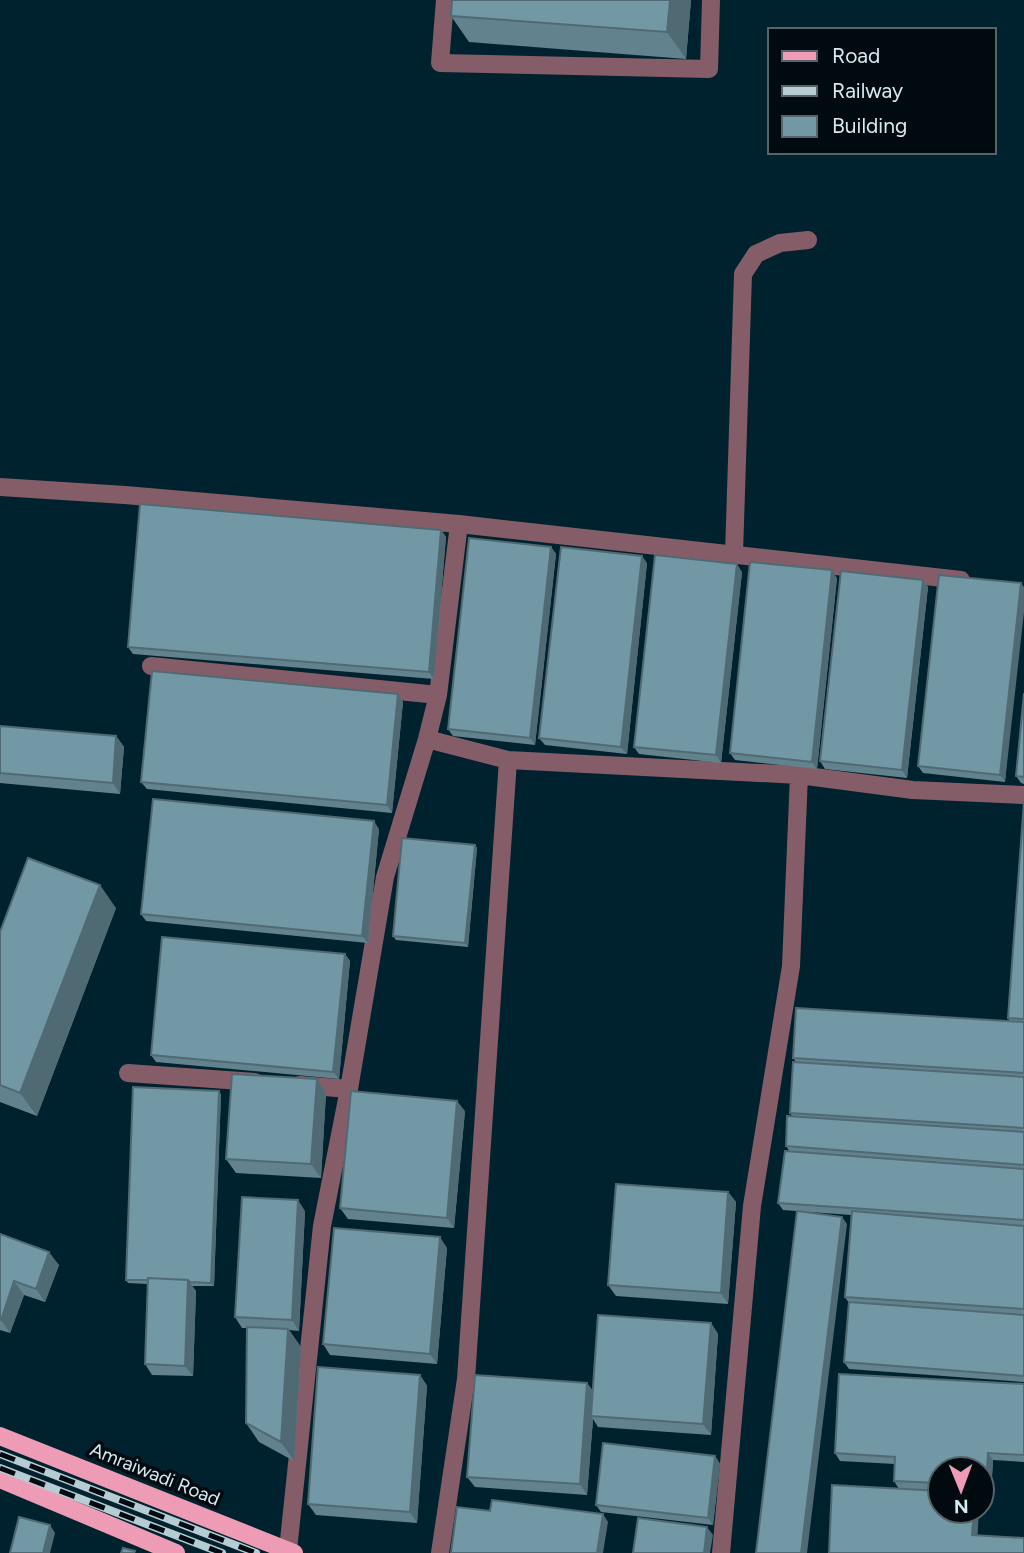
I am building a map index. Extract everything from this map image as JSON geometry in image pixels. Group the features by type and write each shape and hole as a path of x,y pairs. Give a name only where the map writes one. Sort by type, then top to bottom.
{"main road":[{"name":"Amraiwadi Road","path":"0,1436 291,1551"},
{"path":"0,1479 176,1553"}],"street":[{"path":"445,0 440,63 709,69 711,0"},
{"path":"734,554 743,274 756,254 780,243 808,240"},
{"path":"0,487 138,496 459,524 983,582"},
{"path":"291,1551 322,1226 349,1089 385,877 438,695 459,524"},
{"path":"151,666 438,695"},
{"path":"427,739 508,760 799,775 913,790 1024,795"},
{"path":"440,1553 466,1379 508,760"},
{"path":"721,1553 752,1206 791,966 799,775"},
{"path":"128,1073 349,1089"}],"building":[{"path":"452,0 670,0 667,32 451,16"},
{"path":"140,504 441,530 429,672 128,647"},
{"path":"469,538 551,547 530,738 448,729"},
{"path":"561,547 642,556 621,747 539,738"},
{"path":"655,555 737,564 716,755 634,747"},
{"path":"750,562 832,570 812,762 730,753"},
{"path":"841,571 923,580 902,770 820,761"},
{"path":"939,575 1021,583 1000,775 918,766"},
{"path":"152,671 398,694 387,805 141,782"},
{"path":"1024,693 1024,777 1016,776"},
{"path":"0,726 116,736 113,783 0,773"},
{"path":"153,799 374,821 362,936 141,914"},
{"path":"1024,801 1024,1019 1008,1018"},
{"path":"402,838 475,845 465,943 393,936"},
{"path":"28,858 100,885 20,1093 0,1085 0,932"},
{"path":"162,937 345,954 333,1072 151,1055"},
{"path":"796,1008 1024,1022 1024,1073 793,1058"},
{"path":"793,1062 1024,1077 1024,1128 790,1113"},
{"path":"232,1074 317,1079 311,1164 226,1159"},
{"path":"133,1087 219,1091 211,1283 148,1278 126,1280"},
{"path":"351,1091 457,1101 447,1218 340,1208"},
{"path":"787,1116 1024,1132 1024,1165 786,1146"},
{"path":"785,1151 1024,1169 1024,1220 778,1203"},
{"path":"616,1184 728,1192 721,1293 608,1285"},
{"path":"242,1197 298,1200 292,1320 235,1317"},
{"path":"797,1211 842,1217 801,1553 756,1553"},
{"path":"852,1211 1024,1226 1024,1309 845,1297"},
{"path":"334,1228 440,1237 430,1354 323,1344"},
{"path":"0,1234 49,1252 36,1289 14,1281 1,1320 0,1319"},
{"path":"148,1278 188,1280 185,1366 145,1364"},
{"path":"849,1302 1024,1315 1024,1376 844,1362"},
{"path":"598,1315 711,1323 703,1424 591,1416"},
{"path":"247,1327 288,1329 281,1442 246,1423"},
{"path":"318,1367 420,1375 410,1512 308,1504"},
{"path":"839,1374 1024,1384 1024,1455 926,1455 926,1482 894,1481 895,1457 835,1453"},
{"path":"475,1375 587,1383 580,1484 467,1477"},
{"path":"603,1443 715,1456 708,1518 596,1505"},
{"path":"832,1485 926,1490 926,1525 973,1525 972,1535 1024,1538 1024,1553 829,1553"},
{"path":"492,1500 603,1514 597,1553 451,1553 457,1507 490,1511"},
{"path":"19,1517 50,1525 43,1553 10,1553"},
{"path":"638,1518 707,1527 704,1553 633,1553"},
{"path":"123,1548 135,1551 121,1553"}],"railway":[{"path":"0,1454 256,1553"},
{"path":"0,1468 222,1553"}]}
